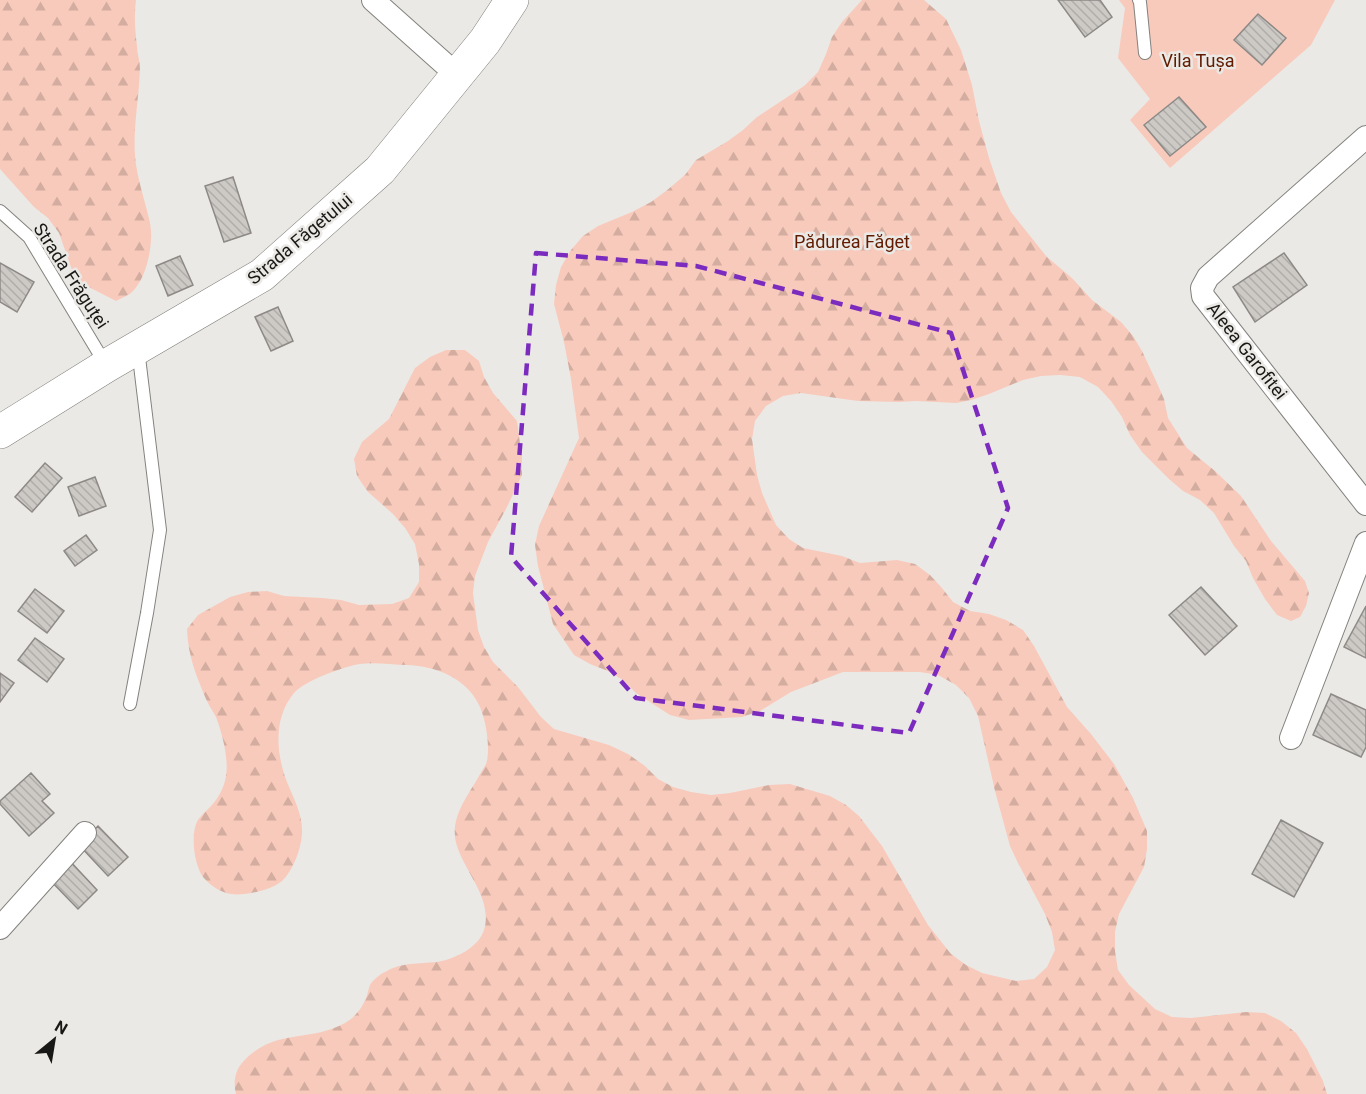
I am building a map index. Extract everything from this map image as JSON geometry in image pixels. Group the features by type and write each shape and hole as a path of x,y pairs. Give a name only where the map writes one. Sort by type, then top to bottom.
{"main road":[{"name":"Strada Făgetului","path":"0,432 106,366 262,275 380,170 485,41 512,0"}],"street":[{"path":"373,0 457,75"},
{"name":"Aleea Garofitei","path":"1366,137 1208,277 1202,288 1203,296 1366,504"},
{"path":"1291,738 1366,543"},
{"path":"0,928 85,833"}],"lane":[{"path":"1139,0 1145,53"},
{"name":"Strada Frăguței","path":"0,211 29,237 106,366"},
{"path":"130,704 160,531 138,348"}],"highlighted area":[{"path":"536,253 696,266 951,333 1008,508 909,733 636,698 511,557"}],"green space":[{"path":"0,0 136,0 135,28 140,69 135,156 150,223 151,240 142,278 132,292 116,301 83,284 72,270 59,233 48,218 34,207 0,169"},
{"name":"Pădurea Făget","path":"862,0 924,0 946,19 961,50 972,85 989,158 1001,193 1011,212 1046,256 1073,279 1092,300 1121,322 1133,336 1164,399 1168,418 1187,448 1241,496 1271,541 1305,581 1309,593 1300,617 1291,621 1277,615 1265,599 1246,561 1214,513 1200,500 1183,491 1142,452 1111,401 1098,387 1080,377 1041,376 956,403 858,401 801,393 783,396 766,406 755,421 752,439 762,493 776,525 789,539 803,548 842,556 860,563 897,560 915,564 930,575 953,602 970,611 1006,620 1023,630 1067,707 1114,764 1133,798 1147,831 1144,867 1119,914 1115,932 1118,970 1129,985 1155,1009 1172,1017 1191,1018 1246,1012 1265,1013 1281,1021 1296,1033 1307,1049 1327,1094 236,1094 236,1073 242,1063 255,1051 281,1039 323,1032 337,1027 358,1012 365,1001 370,985 381,974 397,966 437,962 451,958 477,942 484,930 486,919 482,898 458,849 455,829 456,820 464,802 486,764 488,743 486,726 479,705 466,688 449,675 429,668 378,663 353,665 299,688 287,703 282,714 278,736 280,760 299,813 302,832 296,858 282,881 265,890 250,893 223,892 203,877 197,865 194,849 196,826 222,790 227,761 216,717 206,699 193,665 187,629 198,615 230,597 248,592 267,591 284,596 341,600 359,605 392,604 409,598 419,582 419,564 415,544 393,514 368,492 357,476 354,459 362,442 389,419 415,368 430,357 446,350 465,350 479,361 484,377 493,393 517,421 522,475 488,542 475,576 473,593 478,630 484,647 493,662 518,687 541,717 554,729 609,745 628,754 658,779 673,787 691,792 711,795 769,785 790,784 830,796 859,816 882,846 928,925 951,954 982,973 1016,981 1034,979 1047,967 1055,950 1052,932 1010,846 978,716 969,698 956,685 938,675 920,672 843,672 791,692 760,711 742,717 689,720 670,715 636,693 623,680 574,655 553,624 538,566 535,545 539,526 579,438 571,379 554,304 561,267 583,236 598,226 651,202 685,175 696,160 728,141 757,117 804,86 818,72 832,37 842,22"},
{"name":"Vila Tușa","path":"1119,0 1335,0 1311,45 1170,168 1130,120 1150,99 1118,58 1125,8"}],"building":[{"path":"1058,0 1100,0 1112,17 1085,37"},
{"path":"1258,14 1286,38 1262,65 1234,40"},
{"path":"1179,97 1206,127 1170,156 1144,125"},
{"path":"233,177 251,233 224,242 205,186"},
{"path":"1284,253 1307,285 1255,322 1233,287"},
{"path":"180,256 193,285 168,296 156,266"},
{"path":"0,263 34,282 17,312 0,302"},
{"path":"278,307 293,341 271,351 255,317"},
{"path":"45,463 62,478 32,512 15,497"},
{"path":"95,477 106,506 79,516 68,487"},
{"path":"86,535 97,550 75,566 64,551"},
{"path":"1201,587 1237,626 1205,655 1169,615"},
{"path":"35,589 64,611 47,633 18,611"},
{"path":"1366,606 1366,658 1344,647"},
{"path":"35,638 64,659 47,682 18,660"},
{"path":"0,673 14,683 0,702"},
{"path":"1331,694 1366,710 1366,747 1361,757 1313,735"},
{"path":"31,773 50,794 42,801 54,813 29,836 0,804 0,801"},
{"path":"1281,820 1323,843 1294,897 1252,874"},
{"path":"98,826 128,857 108,876 79,845"},
{"path":"68,859 97,890 78,909 48,878"}]}
